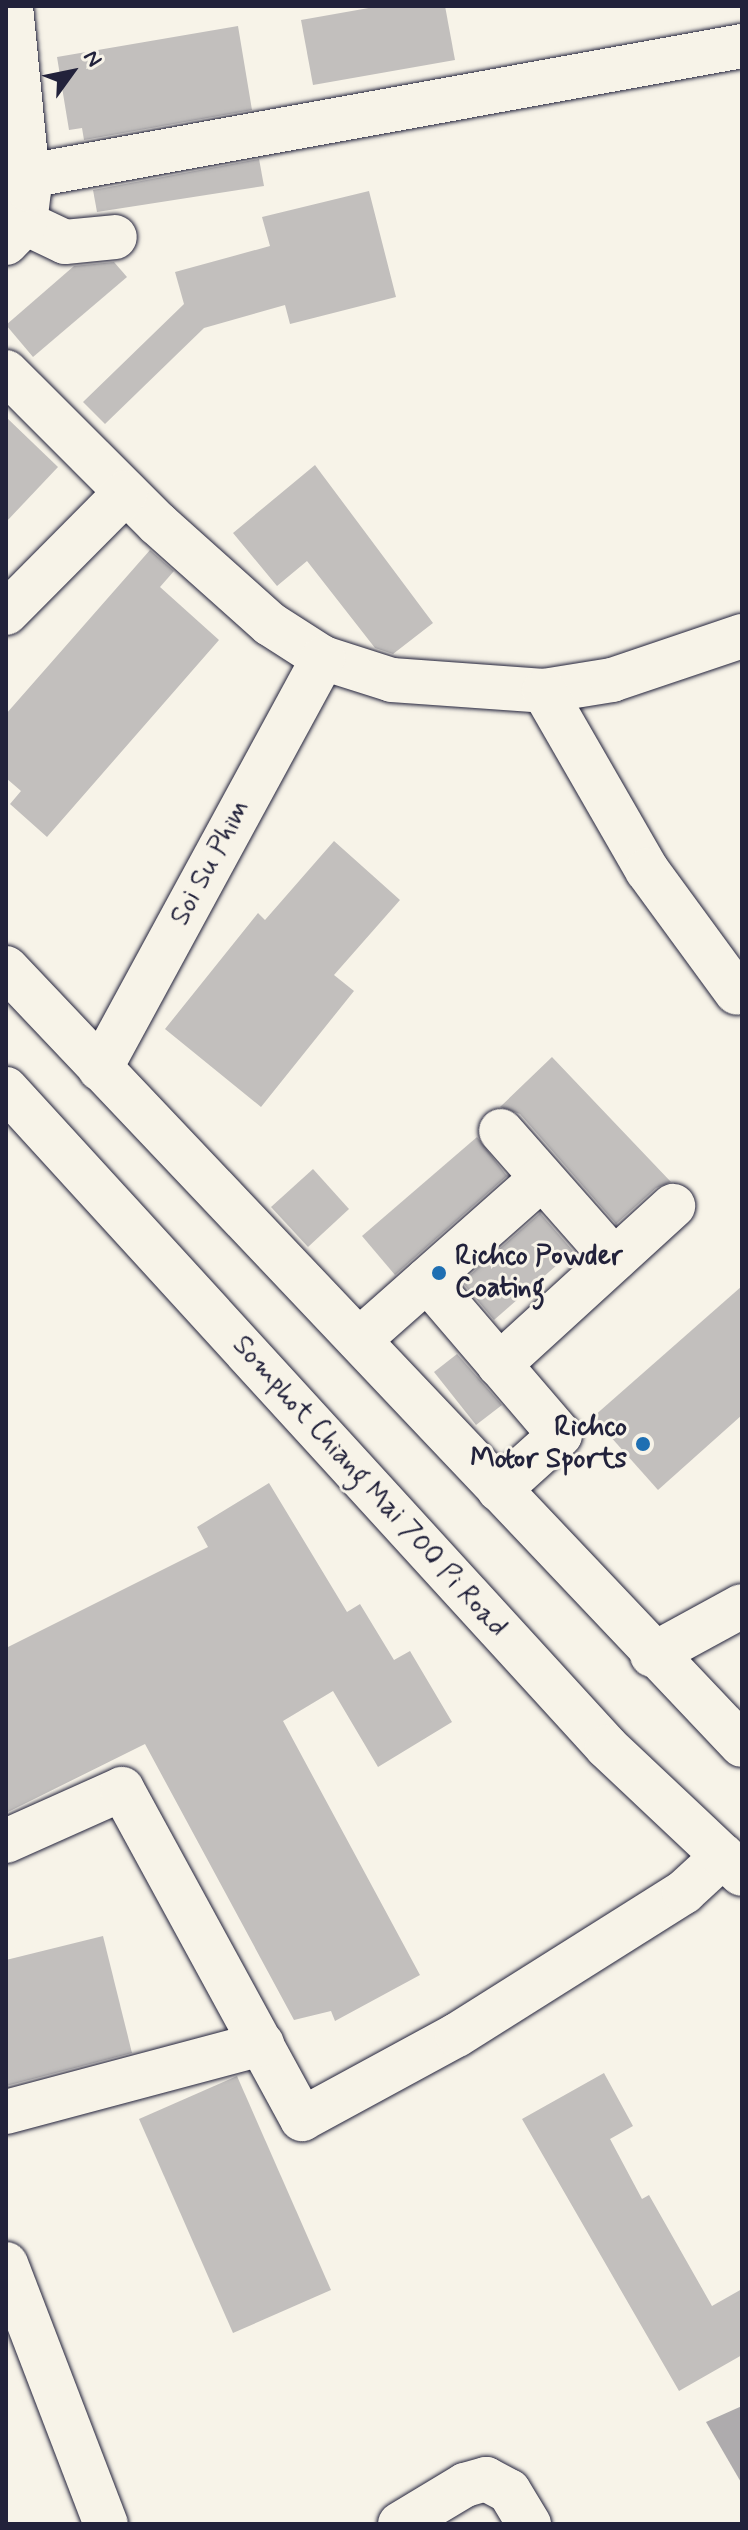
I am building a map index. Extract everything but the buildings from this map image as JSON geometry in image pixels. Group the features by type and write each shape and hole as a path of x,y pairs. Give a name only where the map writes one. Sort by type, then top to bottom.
{"street":[{"path":"11,6 28,176 15,233 65,242 115,237"},
{"path":"28,176 742,46"},
{"path":"6,372 126,492 270,624 323,658 392,680 544,691 612,680 742,636"},
{"path":"6,613 126,492"},
{"name":"Soi Su Phim","path":"100,1069 323,658"},
{"path":"544,691 647,870 737,993"},
{"path":"6,968 652,1655 742,1745"},
{"name":"Somphot Chiang Mai 700 Pi Road","path":"6,1089 607,1747 732,1865"},
{"path":"501,1131 614,1259"},
{"path":"359,1340 542,1178"},
{"path":"499,1365 673,1206"},
{"path":"427,1280 560,1435 499,1490"},
{"path":"652,1655 742,1606"},
{"path":"6,1841 122,1789 302,2119 457,2035 732,1865"},
{"path":"6,2112 262,2044"},
{"path":"6,2264 106,2524"},
{"path":"400,2524 486,2479 509,2491 529,2524"}],"shaded area":[{"path":"742,2406 742,2484 706,2422"}],"place":[{"name":"Richco Powder Coating","path":"439,1273"},
{"name":"Richco Motor Sports","path":"643,1444"}]}
